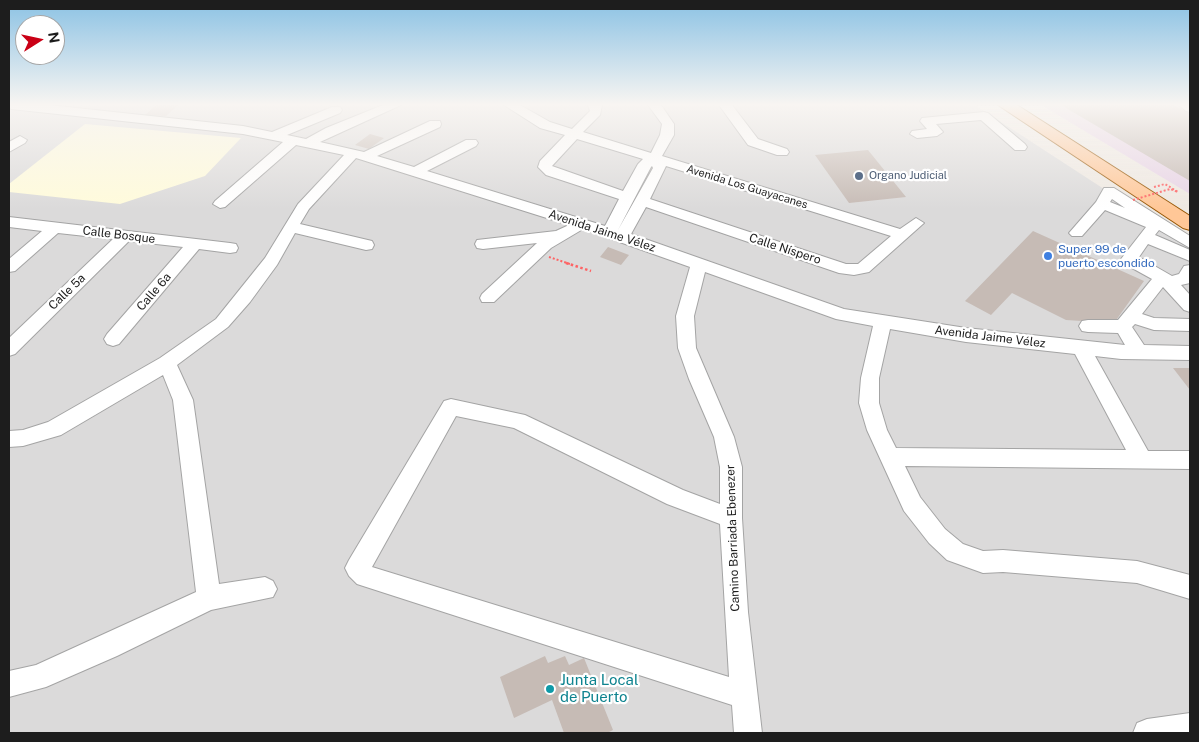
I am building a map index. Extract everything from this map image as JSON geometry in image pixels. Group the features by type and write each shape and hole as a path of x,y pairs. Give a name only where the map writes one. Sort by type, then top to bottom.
{"main road":[{"path":"1048,140 1109,190 1190,224"},
{"path":"1079,140 1161,188 1190,212"}],"street":[{"name":"Avenida Jaime Vélez","path":"291,140 359,155 616,234 842,315 882,323 1081,348 1190,353"},
{"path":"220,204 302,142 311,140"},
{"path":"9,439 23,438 54,429 167,363 222,323 244,298 303,207 359,155 397,140"},
{"name":"Calle Níspero","path":"569,140 547,161 545,167 551,172 845,269 854,270 862,268 901,234 916,224"},
{"name":"Avenida Los Guayacanes","path":"593,140 901,234"},
{"path":"616,234 635,199 660,168 654,159 664,140"},
{"path":"751,140 753,142 782,152"},
{"path":"1011,140 1020,147"},
{"path":"415,172 471,143"},
{"path":"1077,233 1109,190 1153,228 1190,256"},
{"name":"Calle Bosque","path":"9,222 230,248"},
{"path":"488,298 536,252 556,236 581,224"},
{"path":"291,227 366,246"},
{"path":"9,267 54,228"},
{"path":"1153,228 1190,243"},
{"path":"1153,228 1129,259 1166,279 1180,282 1189,274"},
{"name":"Calle 5a","path":"9,349 125,236"},
{"path":"483,244 523,238 556,236"},
{"name":"Calle 6a","path":"113,339 196,244"},
{"name":"Camino Barriada Ebenezer","path":"699,263 685,316 685,329 687,348 728,450 731,467 731,518 743,695 748,733"},
{"path":"1166,279 1190,306"},
{"path":"1127,322 1166,279"},
{"path":"1127,322 1139,352"},
{"path":"1088,326 1127,322 1190,324"},
{"path":"882,323 870,378 869,403 876,430 912,504 937,536 955,552 983,562 1003,561 1137,572 1190,587"},
{"path":"1081,348 1142,460"},
{"path":"167,363 183,400 209,598"},
{"path":"731,518 675,497 518,421 451,407 357,568 365,576 743,695"},
{"path":"889,458 1190,460"},
{"path":"9,684 37,678 209,598 265,589"},
{"path":"1147,733 1190,728"}],"path":[{"path":"1133,200 1166,184 1178,192 1161,188"},
{"path":"536,252 590,271"}],"shaded area":[{"path":"9,140 1028,140 1190,245 1190,733 9,733"},
{"path":"65,140 239,140 205,176 120,204 9,192 9,184"},
{"path":"1099,140 1190,140 1190,194"}],"building":[{"path":"362,140 382,140 369,149 355,145"},
{"path":"1120,140 1190,140 1190,181"},
{"name":"Organo Judicial","path":"868,150 906,197 849,203 815,155"},
{"name":"Super 99 de puerto escondido","path":"1033,231 1144,281 1114,323 1066,320 1012,293 991,315 965,301"},
{"path":"608,247 629,255 621,265 600,257"},
{"path":"1173,368 1190,368 1190,390"},
{"name":"Junta Local de Puerto","path":"545,656 548,663 565,656 569,665 584,658 613,730 607,733 564,733 552,700 514,718 500,677"}],"place":[{"name":"Organo Judicial","path":"859,176"},
{"name":"Super 99 de puerto escondido","path":"1048,256"},
{"name":"Junta Local de Puerto","path":"550,689"}]}
